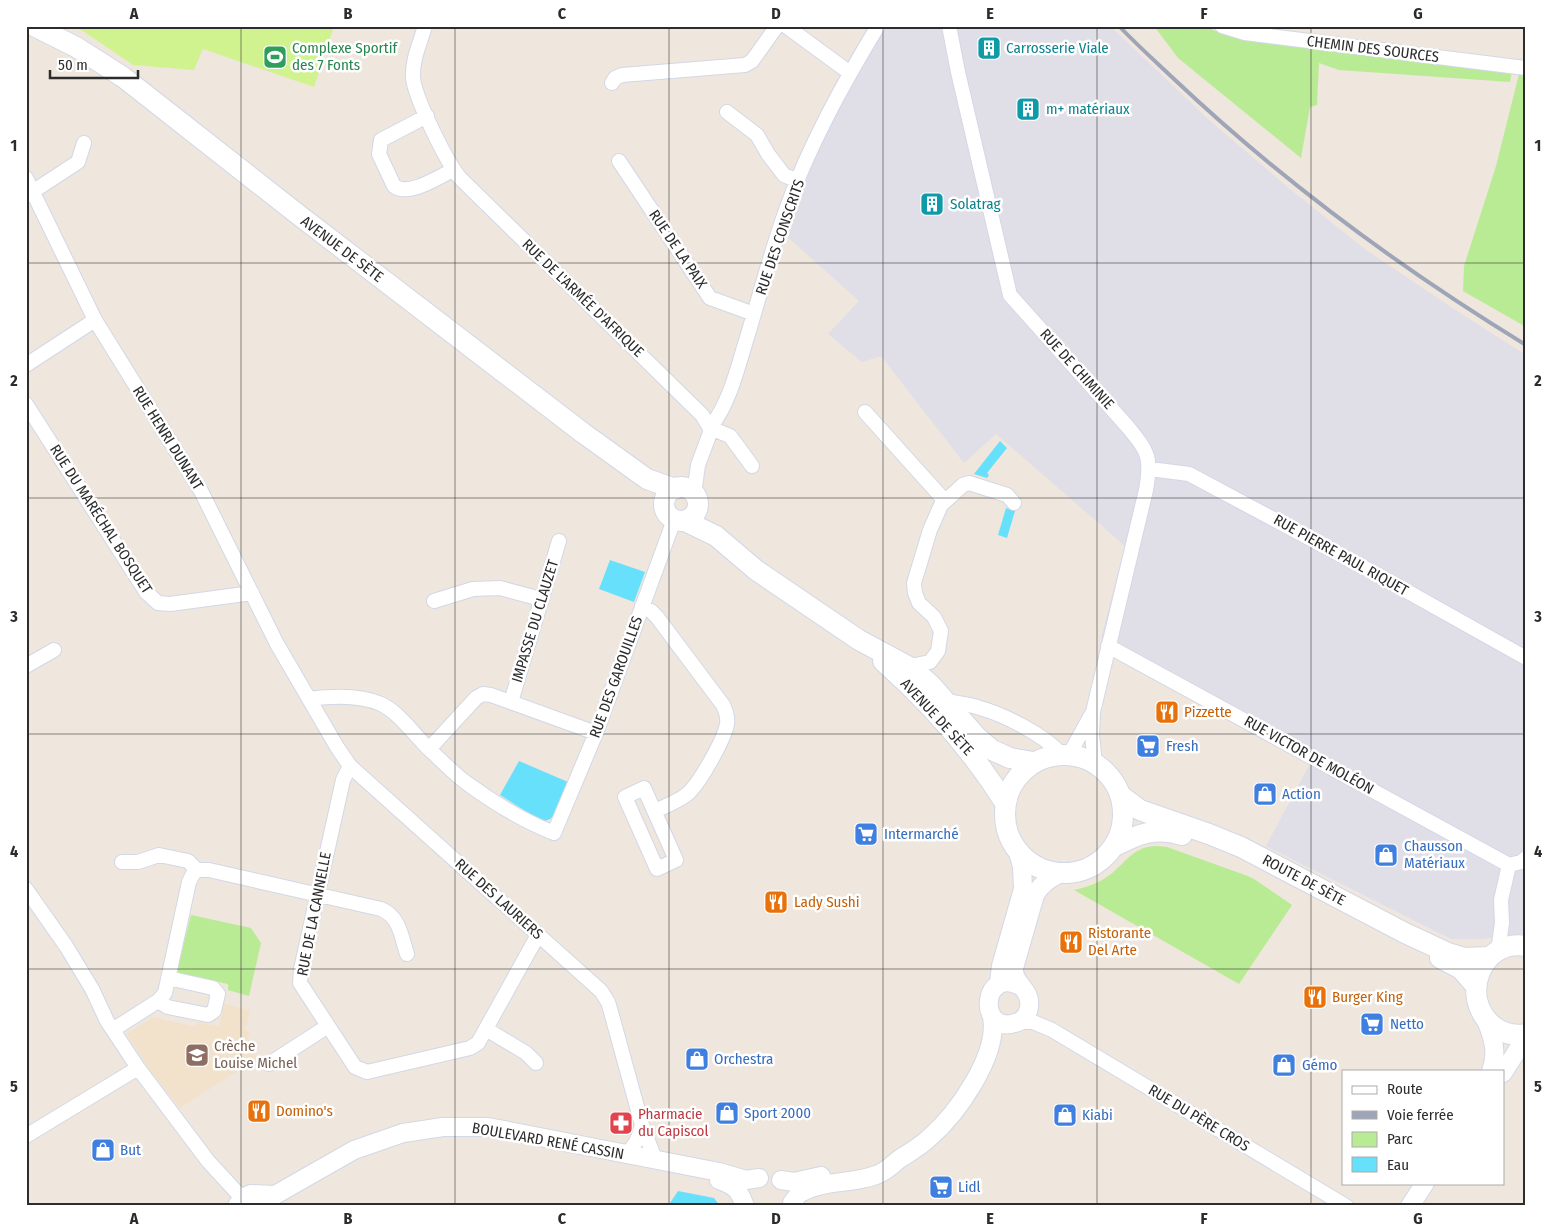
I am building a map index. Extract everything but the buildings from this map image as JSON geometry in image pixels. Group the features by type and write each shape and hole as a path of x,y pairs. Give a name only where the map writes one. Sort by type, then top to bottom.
{"main road":[{"name":"AVENUE DE SÈTE","path":"34,26 76,47 122,77 344,251 568,421 681,503 756,570 860,640 910,666 941,695 977,737 992,750 1010,758 1033,762"},
{"name":"AVENUE DE SÈTE","path":"860,640 902,678 970,750 987,773 1005,803"},
{"path":"1074,755 1095,764 1106,772 1115,783 1120,795 1123,812 1121,830 1113,847 1103,858 1090,867 1076,872 1061,873 1045,870 1030,863 1018,852 1009,837 1004,820 1005,803 1011,786 1021,772 1033,762 1048,756 1074,755"},
{"name":"ROUTE DE SÈTE","path":"1120,795 1140,810 1209,834 1241,848 1404,933 1448,953 1465,958 1494,954 1508,947 1524,946"},
{"name":"ROUTE DE SÈTE","path":"1113,847 1134,836 1156,831 1176,833 1206,842 1238,855 1401,941 1445,960 1460,969 1475,985"},
{"path":"1494,954 1480,970 1475,985 1478,1006 1486,1020 1497,1029 1510,1034 1526,1034"}],"street":[{"name":"RUE DE L'ARMÉE D'AFRIQUE","path":"425,26 415,57 413,78 418,98 453,170 702,415 710,428 730,436 752,466"},
{"path":"612,83 615,78 622,75 745,65 752,61 777,26"},
{"path":"786,26 850,73"},
{"name":"RUE DES CONSCRITS","path":"710,428 728,398 784,217 798,181 850,73 878,26"},
{"name":"RUE DE CHIMINIE","path":"949,26 1010,295 1145,448 1150,469"},
{"name":"CHEMIN DES SOURCES","path":"1222,26 1245,33 1526,68"},
{"path":"727,112 757,135 768,154 784,175 798,181"},
{"path":"427,116 381,140 379,154 394,186 408,191 453,170"},
{"path":"29,194 78,162 84,143"},
{"name":"RUE DE LA PAIX","path":"619,161 710,298 754,314"},
{"name":"RUE HENRI DUNANT","path":"26,178 29,194 95,320 201,491 277,644 309,698"},
{"path":"26,365 95,320"},
{"name":"RUE DU MARÉCHAL BOSQUET","path":"26,404 146,592 158,602 170,604 252,593"},
{"path":"866,411 945,501"},
{"path":"681,503 707,442 710,428"},
{"path":"1095,764 1092,735 1093,712 1150,469"},
{"name":"RUE PIERRE PAUL RIQUET","path":"1150,469 1189,474 1378,575 1526,658"},
{"path":"910,666 930,662 938,651 941,631 934,617 919,603 914,583 930,530 941,505 969,483 1007,495 1014,503"},
{"name":"RUE DES GAROUILLES","path":"429,749 467,784 535,825 554,833 596,733 681,503"},
{"name":"IMPASSE DU CLAUZET","path":"511,702 559,541"},
{"path":"434,601 473,589 491,588 500,588 542,599"},
{"path":"642,606 657,617 723,705 727,714 724,733 695,786 679,800 655,811"},
{"name":"RUE VICTOR DE MOLÉON","path":"1108,646 1509,865"},
{"path":"26,666 54,650"},
{"path":"930,662 941,695 981,708 1018,725 1065,754 1093,712"},
{"path":"309,698 337,697 372,701 383,705 429,749 476,698 483,694 491,695 596,733"},
{"name":"RUE DES LAURIERS","path":"309,698 336,747 350,766 601,991 608,1002 642,1125 655,1160"},
{"name":"RUE DE LA CANNELLE","path":"350,766 342,780 301,969 300,983 355,1067 368,1072 470,1048 478,1043 538,935"},
{"path":"644,788 655,811 676,860 657,869 625,797 644,788"},
{"path":"791,1204 801,1193 820,1186 875,1176 886,1171 929,1138 956,1110 967,1095 988,1050 994,1025 988,1006 988,999 1000,978 1001,966 1023,889 1022,867 1018,852"},
{"path":"122,862 138,862 159,854 188,861 198,870"},
{"path":"1494,954 1502,923 1501,900 1509,865 1521,862 1526,858"},
{"path":"114,1029 158,1001 165,993 192,874 198,870 209,870 381,909 388,912 395,919 407,954"},
{"path":"988,1050 1004,1030 1025,1017 1029,1011 1030,1003 1026,992 1014,976 1014,968 1035,895 1048,879 1061,873"},
{"path":"26,889 32,906 66,946 92,989 107,1021 138,1068 239,1202"},
{"path":"1502,923 1524,946"},
{"path":"158,1001 168,1007 208,1015 214,1011 218,994 213,988 168,978"},
{"path":"996,987 1009,983 1022,987"},
{"name":"RUE DU PÈRE CROS","path":"1030,1003 1034,1014 1052,1030"},
{"path":"992,1017 998,1022 1005,1024 1015,1023"},
{"path":"1486,1020 1494,1039 1495,1053 1491,1070"},
{"name":"RUE DU PÈRE CROS","path":"1015,1023 1033,1022 1052,1030 1346,1206"},
{"path":"269,1064 328,1026"},
{"path":"486,1029 526,1053 536,1063"},
{"path":"1504,1071 1522,1043 1526,1040"},
{"path":"26,1136 138,1068"},
{"path":"624,1154 631,1150 642,1125"},
{"name":"BOULEVARD RENÉ CASSIN","path":"239,1202 251,1194 275,1194 354,1150 403,1133 443,1127 488,1127 719,1172 746,1180 774,1177 781,1180"},
{"name":"BOULEVARD RENÉ CASSIN","path":"284,1206 294,1195 321,1176 357,1157 406,1142 444,1136 467,1135 521,1142 717,1180 731,1184 740,1192 745,1206"},
{"path":"781,1180 794,1182 813,1176 846,1172 898,1161"},
{"path":"745,1206 745,1195 748,1188 759,1178"},
{"path":"781,1180 790,1190 791,1204"},
{"path":"1410,1206 1424,1184"},
{"path":"1423,1206 1436,1184"},
{"path":"260,1194 269,1199 274,1206"}],"shaded area":[{"path":"878,26 1110,26 1208,119 1290,189 1366,250 1526,355 1526,933 1482,939 1451,939 1266,846 1315,754 1101,638 1125,546 996,434 964,463 881,356 862,362 828,334 859,301 773,224 849,67"},
{"name":"Crèche Louise Michel","path":"224,1004 250,1010 247,1026 245,1026 245,1030 250,1031 246,1047 253,1050 256,1059 180,1108 151,1072 127,1034 153,1017 196,1027 197,1022 219,1026"}],"green space":[{"name":"Complexe Sportif des 7 Fonts","path":"72,26 334,26 314,87 203,49 194,70 133,65 83,31"},
{"path":"1154,26 1206,26 1215,31 1250,41 1512,72 1510,82 1339,70 1319,63 1317,105 1310,107 1301,158 1178,58"},
{"path":"1519,74 1526,74 1526,327 1463,291 1464,266 1496,166"},
{"path":"1157,846 1167,847 1245,875 1292,905 1239,984 1074,890 1102,880 1137,851"},
{"path":"191,915 251,928 261,943 249,996 228,990 228,984 179,973 177,970"}],"water":[{"path":"1000,441 1007,448 987,473 989,475 987,478 974,474"},
{"path":"1006,508 1015,511 1007,538 998,535"},
{"path":"610,560 645,572 634,602 599,589"},
{"path":"519,761 568,782 563,801 557,813 548,820 541,821 500,795"},
{"path":"678,1191 714,1198 720,1206 668,1206"}],"railway":[{"path":"1119,26 1215,116 1299,187 1387,254 1526,345"}],"place":[{"name":"Carrosserie Viale","path":"989,48"},
{"name":"Complexe Sportif des 7 Fonts","path":"275,57"},
{"name":"m+ matériaux","path":"1028,109"},
{"name":"Solatrag","path":"932,204"},
{"name":"Pizzette","path":"1167,712"},
{"name":"Fresh","path":"1148,746"},
{"name":"Action","path":"1265,794"},
{"name":"Intermarché","path":"866,834"},
{"name":"Chausson Matériaux","path":"1386,855"},
{"name":"Lady Sushi","path":"776,902"},
{"name":"Ristorante Del Arte","path":"1071,942"},
{"name":"Burger King","path":"1315,997"},
{"name":"Netto","path":"1372,1024"},
{"name":"Crèche Louise Michel","path":"197,1055"},
{"name":"Orchestra","path":"697,1059"},
{"name":"Gémo","path":"1284,1065"},
{"name":"Domino's","path":"259,1111"},
{"name":"Sport 2000","path":"727,1113"},
{"name":"Kiabi","path":"1065,1115"},
{"name":"Pharmacie du Capiscol","path":"621,1123"},
{"name":"But","path":"103,1150"},
{"name":"Lidl","path":"941,1187"}]}
